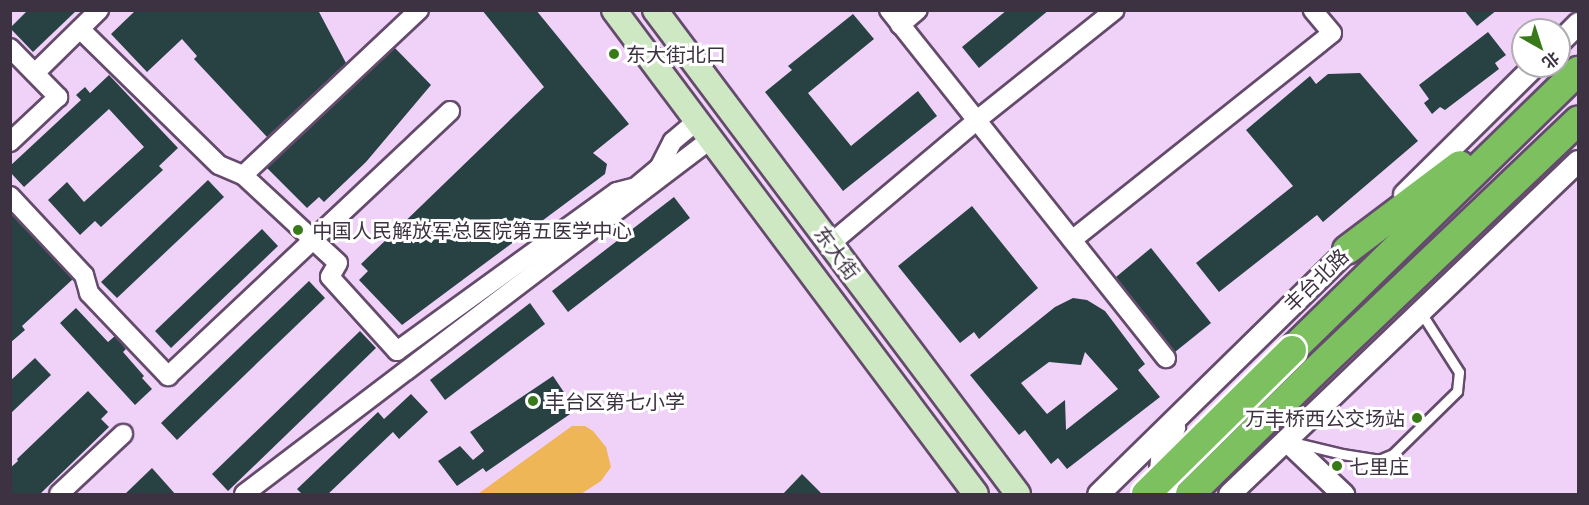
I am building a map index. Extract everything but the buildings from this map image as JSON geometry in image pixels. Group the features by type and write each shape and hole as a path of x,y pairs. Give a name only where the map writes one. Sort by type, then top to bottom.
{"highway":[{"name":"丰台北路","path":"1146,495 1578,70"},
{"path":"1347,250 1555,93"},
{"path":"1190,495 1313,373 1578,121"},
{"path":"1542,156 1578,146"}],"main road":[{"name":"东大街","path":"614,10 976,495"},
{"name":"东大街","path":"655,10 1018,495"}],"street":[{"path":"34,73 99,10"},
{"path":"243,175 419,10"},
{"path":"918,10 894,18 1166,358"},
{"path":"1072,240 1332,33 1313,10"},
{"path":"830,244 1106,13"},
{"path":"80,29 219,165 243,175 338,263 330,277 397,351 617,192 636,187 659,168 673,141 704,130"},
{"path":"10,48 58,97 10,142"},
{"name":"丰台北路","path":"1098,495 1522,78"},
{"path":"10,196 84,275 89,293 168,376 450,111"},
{"path":"244,495 704,130"},
{"path":"1229,495 1578,161"},
{"path":"1170,495 1160,471 1162,450 1179,415"},
{"path":"59,495 123,434"},
{"path":"1286,440 1342,495"}],"lane":[{"path":"1286,440 1342,454 1379,460 1393,454 1457,391 1460,381 1459,372 1420,311"}],"shaded area":[{"path":"572,426 585,426 593,431 606,447 611,467 601,481 581,494 478,494"}],"place":[{"name":"东大街北口","path":"614,54"},
{"name":"中国人民解放军总医院第五医学中心","path":"298,230"},
{"name":"丰台区第七小学","path":"533,401"},
{"name":"万丰桥西公交场站","path":"1417,418"},
{"name":"七里庄","path":"1337,466"}]}
